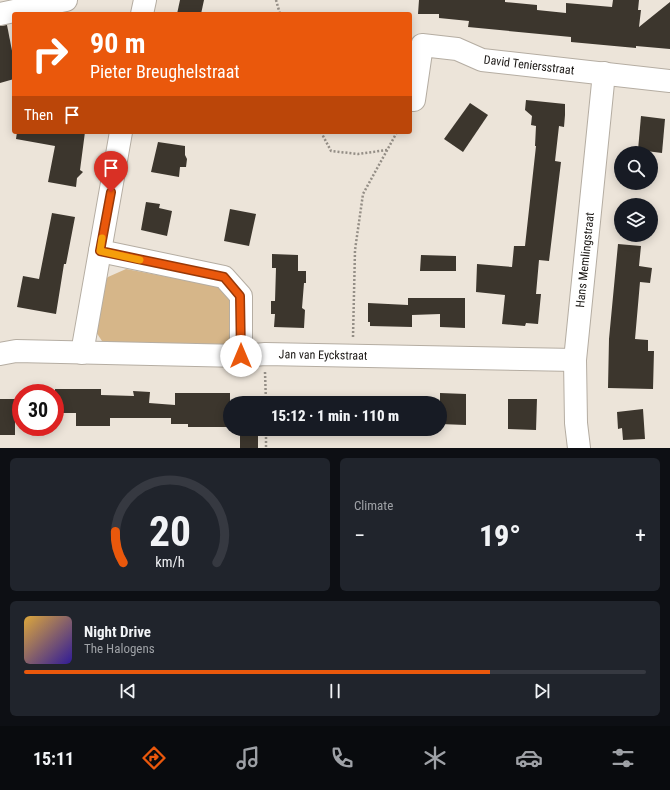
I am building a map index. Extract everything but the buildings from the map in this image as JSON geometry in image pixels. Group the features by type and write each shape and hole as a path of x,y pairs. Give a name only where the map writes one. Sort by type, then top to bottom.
{"street":[{"path":"0,14 66,0"},
{"path":"142,12 145,0"},
{"name":"David Teniersstraat","path":"414,100 422,46 457,49 482,60 670,81"},
{"name":"Hans Memlingstraat","path":"579,448 576,423 575,360 604,73"},
{"path":"82,353 121,134"},
{"path":"100,251 224,277 240,296 241,356"},
{"name":"Jan van Eyckstraat","path":"0,354 16,351 241,356 265,354 575,360"}],"path":[{"path":"276,0 279,12"},
{"path":"322,134 331,151 358,154 388,150"},
{"path":"353,356 355,250 363,194 396,134"},
{"path":"265,354 266,396"},
{"path":"266,436 266,448"}],"shaded area":[{"path":"126,269 221,287 233,300 232,336 226,344 219,346 112,346 102,341 96,332 102,283 108,277"}],"slow traffic":[{"path":"102,238 100,251 140,260"}],"route":[{"path":"111,192 100,251 224,277 240,296 241,356"}]}
